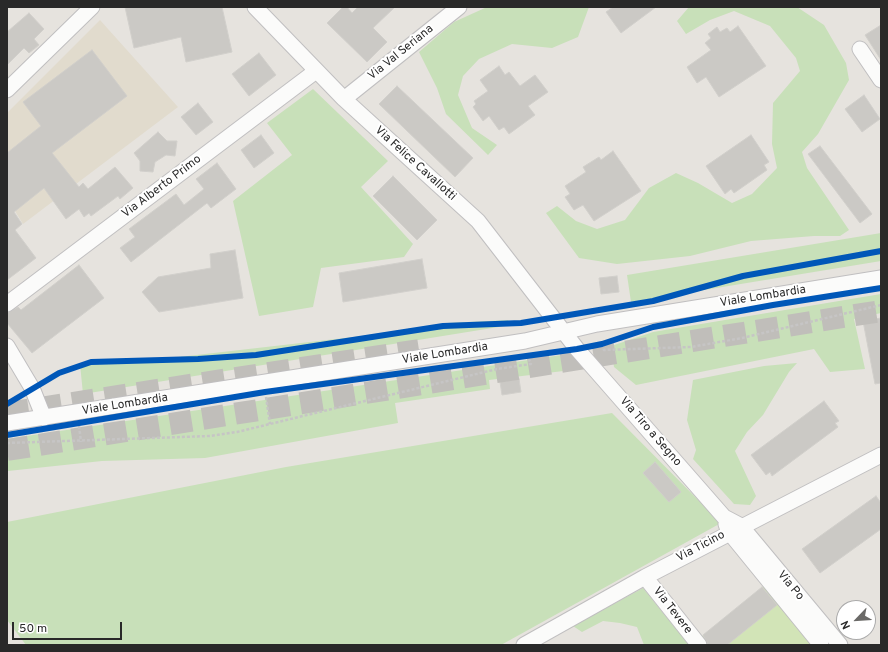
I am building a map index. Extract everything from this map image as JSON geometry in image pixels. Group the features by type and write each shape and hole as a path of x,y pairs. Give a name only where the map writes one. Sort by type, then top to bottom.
{"street":[{"path":"7,90 92,7"},
{"name":"Via Felice Cavallotti","path":"255,7 344,99 478,221 564,332"},
{"name":"Via Val Seriana","path":"344,99 458,7"},
{"path":"860,49 881,80"},
{"name":"Via Alberto Primo","path":"7,304 316,71"},
{"name":"Viale Lombardia","path":"7,423 525,341 598,324 881,278"},
{"name":"Via Tiro a Segno","path":"564,332 577,349 735,529"},
{"path":"7,346 32,388 44,418"},
{"name":"Via Ticino","path":"524,645 645,577 735,529 881,455"},
{"name":"Via Po","path":"735,529 821,645"},
{"name":"Via Po","path":"735,529 840,645"},
{"name":"Via Tevere","path":"645,577 699,645"}],"path":[{"path":"602,344 604,350 691,347 742,338 881,305"},
{"path":"577,349 609,342"},
{"path":"519,357 534,354"},
{"path":"7,443 81,442 210,436 237,432 497,369 531,364 527,355"},
{"path":"257,393 273,391"},
{"path":"265,392 270,424"},
{"path":"71,423 81,421 81,442"}],"shaded area":[{"path":"100,20 178,107 23,224 7,198 7,113"}],"green space":[{"path":"487,7 589,7 578,37 552,48 512,44 479,59 463,76 458,95 472,128 497,145 488,155 446,114 437,88 419,52 454,22"},
{"path":"689,7 797,7 824,25 846,63 849,80 818,134 802,152 807,168 849,230 840,236 814,236 751,241 690,256 617,264 579,258 546,213 557,206 576,221 597,229 625,220 649,188 676,173 698,183 732,203 752,194 777,168 772,144 773,103 800,71 796,58 770,26 734,11 710,20 686,34 677,21"},
{"path":"313,89 388,161 361,187 413,244 404,257 321,268 313,307 259,316 233,201 292,155 267,123"},
{"path":"881,233 881,261 631,302 627,275"},
{"path":"881,294 881,313 854,319 865,369 830,372 814,349 636,385 614,367 611,346 653,332"},
{"path":"508,320 511,325 83,394 80,364 89,362 170,358 362,336 447,323"},
{"path":"568,354 580,369 489,380 490,389 395,403 398,423 205,458 102,461 8,471 7,439"},
{"path":"797,363 789,372 763,415 747,432 735,451 756,496 750,505 734,504 693,459 696,450 687,420 693,380 764,366"},
{"path":"612,413 721,523 501,645 26,645 7,620 7,522 286,467"},
{"path":"765,585 813,645 707,645 701,637"},
{"path":"643,588 689,645 644,645 637,627 620,623 603,621 582,632 573,626"}],"building":[{"path":"125,7 222,7 232,52 186,62 181,37 134,48"},
{"path":"343,7 347,7 352,13 358,7 395,7 373,28 387,42 367,62 327,23"},
{"path":"613,7 656,7 621,33 606,12"},
{"path":"29,13 44,29 34,39 39,45 29,53 24,48 7,65 7,32"},
{"path":"881,25 881,60 865,35"},
{"path":"738,26 766,66 719,97 706,77 697,83 687,67 711,50 705,43 711,38 708,34 717,27 720,32 727,28 730,32"},
{"path":"92,50 127,96 52,153 79,187 83,183 88,189 115,167 133,188 120,199 118,196 91,216 89,213 84,217 79,209 66,219 44,188 14,212 22,224 15,230 36,258 7,280 7,153 41,126 23,102"},
{"path":"259,53 276,75 249,96 232,74"},
{"path":"499,66 505,75 509,72 520,86 535,75 548,92 528,106 535,115 509,134 504,127 499,130 489,116 483,121 473,107 476,104 474,101 488,91 480,80"},
{"path":"397,86 473,158 455,177 379,104"},
{"path":"864,95 880,119 862,132 845,109"},
{"path":"198,103 213,122 196,135 181,117"},
{"path":"158,132 167,141 177,141 175,156 166,155 155,162 153,172 140,171 140,161 134,153"},
{"path":"261,135 274,153 254,168 241,150"},
{"path":"751,135 769,162 764,165 767,170 734,193 731,189 725,194 706,166"},
{"path":"820,146 872,214 860,223 808,154"},
{"path":"613,151 641,191 594,221 583,205 574,210 565,197 570,194 565,186 586,172 583,167 599,157 601,160"},
{"path":"217,163 236,189 211,208 207,203 131,262 120,248 135,237 129,229 176,194 184,205 204,189 196,179"},
{"path":"393,176 437,220 417,240 373,196"},
{"path":"235,250 243,298 159,312 142,292 158,277 211,268 210,254"},
{"path":"422,259 427,288 343,302 339,273"},
{"path":"79,265 104,298 32,353 7,323 7,313 18,307 21,310"},
{"path":"617,276 619,292 601,294 599,278"},
{"path":"881,318 881,383 875,384 863,321"},
{"path":"519,379 521,392 502,395 500,382"},
{"path":"824,401 839,421 835,423 838,427 772,476 770,472 766,475 751,455"},
{"path":"655,462 681,492 669,502 643,473"},
{"path":"876,496 881,503 881,529 820,573 802,549"},
{"path":"762,587 777,605 727,645 708,645 703,635"}],"tunnel":[{"path":"7,450 881,311"},
{"path":"7,413 419,350"}],"cycle path":[{"path":"7,404 59,373 91,362 198,359 256,355 443,326 521,323 653,301 743,276 881,251"},
{"path":"7,435 265,392 577,349 602,344 653,327 773,305 881,288"}]}
